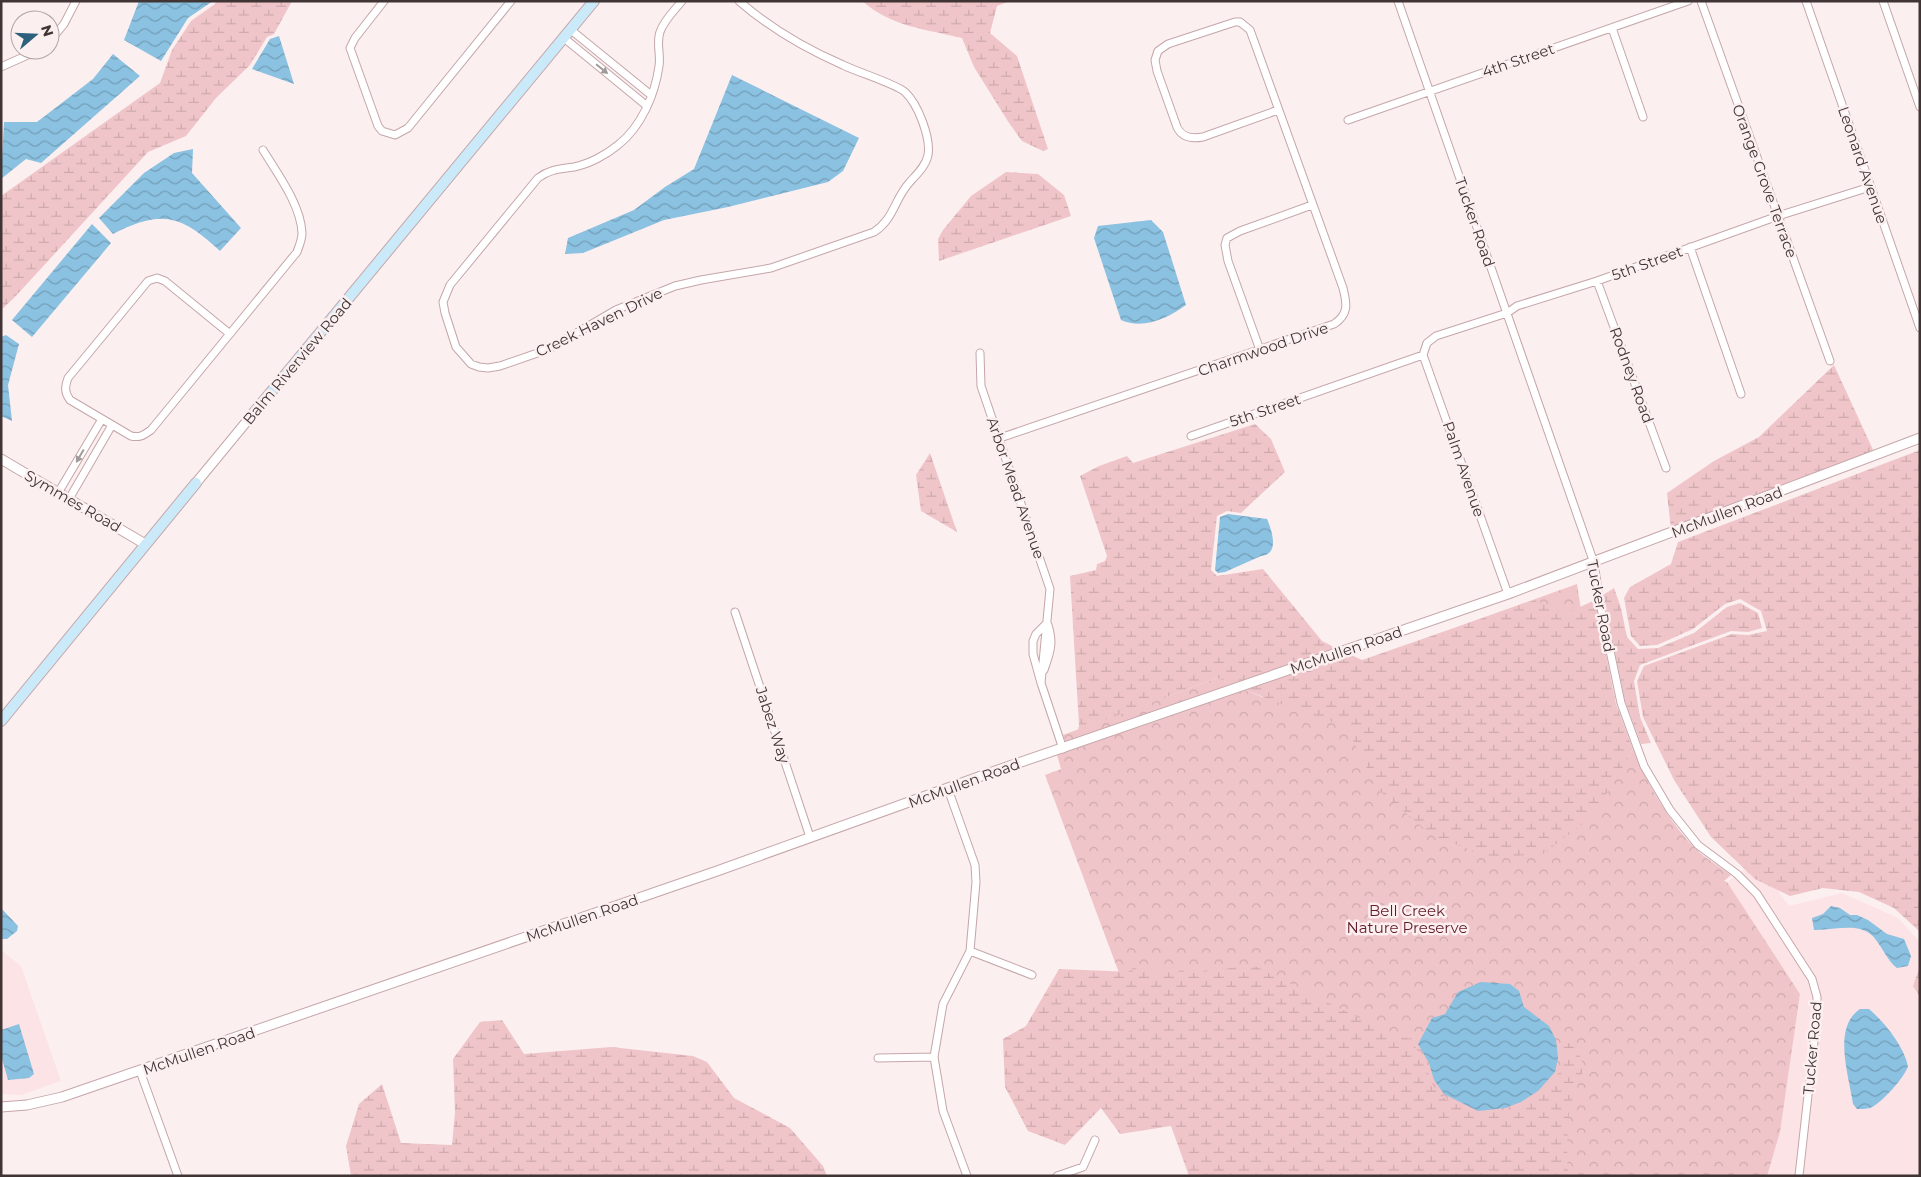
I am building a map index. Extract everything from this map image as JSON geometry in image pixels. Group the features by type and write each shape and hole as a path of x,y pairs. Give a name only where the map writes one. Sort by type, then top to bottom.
{"main road":[{"name":"Balm Riverview Road","path":"252,415 594,1"},
{"name":"Balm Riverview Road","path":"1,721 196,482"}],"street":[{"path":"60,29 76,1"},
{"path":"384,1 355,38 350,48 378,126 382,131 395,136 408,128 511,1"},
{"name":"Creek Haven Drive","path":"682,1 660,32 658,39 659,67 644,116 636,127 617,147 589,162 552,170 538,178 450,285 443,302 445,313 456,347 471,364 488,368 500,366 549,349 616,310 675,286 771,268 874,232 890,218 900,196 925,163 928,155 928,142 916,105 904,90 823,56 776,29 739,1"},
{"name":"Tucker Road","path":"1398,1 1594,563 1600,603 1621,703 1644,766 1670,810 1698,845 1737,874 1757,894 1801,962 1815,988 1817,1014 1799,1176"},
{"name":"4th Street","path":"1348,120 1688,1"},
{"name":"Orange Grove Terrace","path":"1701,1 1830,361"},
{"name":"Leonard Avenue","path":"1806,1 1920,328"},
{"path":"1883,1 1920,107"},
{"name":"Charmwood Drive","path":"1000,438 1334,324 1344,316 1347,308 1346,301 1253,36 1246,25 1240,22 1228,24 1168,44 1158,51 1155,60 1157,71 1176,127 1181,134 1193,138 1203,137 1278,110"},
{"path":"1612,28 1643,117"},
{"path":"571,30 651,95"},
{"path":"564,38 647,106"},
{"path":"1,67 17,60"},
{"path":"230,334 165,282 157,278 148,281 68,378 65,387 67,395 70,400 131,436 137,438 151,430 230,334 297,252 302,236 298,214 285,185 263,150"},
{"name":"5th Street","path":"1192,436 1423,355 1427,343 1436,336 1507,313 1517,306 1597,282 1778,216 1870,187"},
{"path":"1260,350 1228,261 1226,245 1228,238 1240,231 1312,205"},
{"path":"1690,247 1741,394"},
{"name":"Rodney Road","path":"1597,282 1666,468"},
{"name":"Arbor Mead Avenue","path":"980,353 981,386 1048,580 1050,596 1047,623 1052,638 1051,651 1041,683"},
{"name":"Palm Avenue","path":"1423,355 1508,594"},
{"name":"Balm Riverview Road","path":"196,482 252,415"},
{"path":"58,494 102,419"},
{"path":"68,499 112,425"},
{"name":"McMullen Road","path":"1,1107 27,1105 62,1097 140,1071 998,770 1508,594 1920,438"},
{"name":"Symmes Road","path":"1,459 145,544"},
{"name":"Jabez Way","path":"735,612 810,837"},
{"name":"Arbor Mead Avenue","path":"1047,623 1036,634 1033,641 1033,654 1063,749"},
{"path":"948,789 975,865 976,882 970,951 943,1004 934,1057 943,1111 967,1176"},
{"path":"970,951 1032,975"},
{"path":"878,1058 934,1057"},
{"path":"140,1071 178,1176"},
{"path":"1086,1176 1083,1167 1095,1140"},
{"path":"1057,1176 1083,1167"}],"shaded area":[{"path":"1756,861 1789,906 1842,893 1898,918 1920,942 1920,1176 1767,1176 1780,1132 1800,994 1727,882"},
{"path":"1,950 21,966 61,1081 21,1095 1,1094"}],"green space":[{"path":"216,1 292,1 274,34 267,37 250,65 216,98 186,136 148,152 1,310 1,196 160,83 172,50 191,21 215,4"},
{"path":"862,1 1010,1 997,6 990,33 1017,56 1048,149 1043,151 1022,141 974,67 962,38 897,22 873,10"},
{"path":"1006,172 1038,174 1064,195 1071,216 939,261 938,239 943,230 971,196"},
{"path":"1834,365 1874,452 1671,529 1667,493 1714,461 1759,437"},
{"path":"1255,424 1271,439 1285,472 1241,513 1227,511 1217,516 1211,570 1217,576 1263,569 1322,641 1338,649 1233,685 1217,678 1078,730 1070,576 1096,570 1097,564 1105,561 1107,556 1080,476 1099,466 1127,456 1133,463"},
{"path":"1920,450 1920,935 1918,930 1894,908 1859,892 1823,888 1790,896 1755,879 1711,837 1674,780 1643,717 1637,681 1644,666 1732,634 1748,635 1767,631 1761,611 1740,599 1725,604 1693,629 1657,645 1640,646 1631,636 1624,598 1630,587 1671,564 1678,542"},
{"path":"930,453 957,532 921,511 916,475"},
{"name":"Bell Creek Nature Preserve","path":"1577,584 1592,682 1624,764 1633,749 1651,787 1676,826 1698,851 1731,875 1724,881 1727,882 1800,994 1780,1132 1767,1176 1195,1176 1045,775 1061,769 1057,755 1245,690 1262,697"},
{"path":"1614,588 1621,608 1627,637 1638,649 1658,648 1694,633 1727,607 1740,603 1758,613 1762,628 1748,632 1731,631 1640,665 1634,681 1640,717 1651,743 1641,744 1625,701 1603,595"},
{"path":"1535,600 1565,614 1595,600 1616,704 1633,749 1613,784 1589,819 1543,854 1493,858 1433,836 1377,789 1346,726 1316,717 1245,690 1349,654 1362,660"},
{"path":"1217,678 1233,685 1066,743 1063,735"},
{"path":"1253,965 1357,1017 1408,1039 1419,1034 1414,1045 1426,1065 1431,1082 1440,1096 1476,1114 1505,1111 1522,1105 1541,1094 1559,1072 1562,1059 1560,1045 1575,1042 1584,1068 1569,1109 1568,1176 1189,1176 1171,1126 1120,1134 1101,1108 1065,1145 1028,1131 1005,1087 1003,1039 1026,1026 1059,969 1133,972 1132,968 1195,973"},
{"path":"1920,966 1920,997 1913,986"},
{"path":"502,1020 524,1054 611,1047 693,1056 707,1062 734,1098 790,1128 823,1166 827,1176 351,1176 346,1146 359,1104 382,1084 401,1143 452,1145 455,1112 453,1059 480,1022"}],"water":[{"path":"139,1 213,1 188,18 161,61 124,40"},
{"path":"279,36 294,84 252,69 270,39"},
{"path":"113,54 140,76 41,163 26,159 1,179 4,122 37,122 93,79"},
{"path":"732,75 859,138 843,171 828,182 728,207 664,220 583,253 565,254 568,238 634,210 694,169"},
{"path":"193,149 192,173 241,228 220,251 194,230 182,223 170,220 145,221 113,234 99,218 144,173 174,153"},
{"path":"1151,220 1163,232 1186,305 1155,321 1138,324 1129,323 1121,320 1094,238 1098,226"},
{"path":"92,224 111,243 32,337 12,320"},
{"path":"6,335 19,344 8,385 12,421 1,416 1,337"},
{"path":"1228,514 1267,519 1271,530 1273,547 1267,554 1225,572 1218,573 1215,570 1220,517"},
{"path":"1831,906 1840,908 1850,915 1857,915 1868,920 1887,934 1904,939 1911,956 1908,966 1897,968 1876,940 1863,930 1847,928 1814,930 1812,918 1823,914"},
{"path":"1,908 18,926 17,931 7,939 1,939"},
{"path":"1481,982 1510,984 1519,991 1524,1007 1549,1026 1556,1040 1558,1058 1555,1072 1538,1091 1521,1102 1505,1108 1478,1111 1444,1094 1434,1080 1429,1063 1418,1044 1432,1018 1445,1014 1458,992"},
{"path":"1860,1009 1869,1009 1887,1028 1898,1042 1908,1066 1898,1083 1886,1096 1875,1105 1865,1109 1857,1109 1853,1104 1844,1053 1844,1040 1851,1017"},
{"path":"19,1024 34,1074 29,1078 8,1080 1,1055 1,1030"}]}
